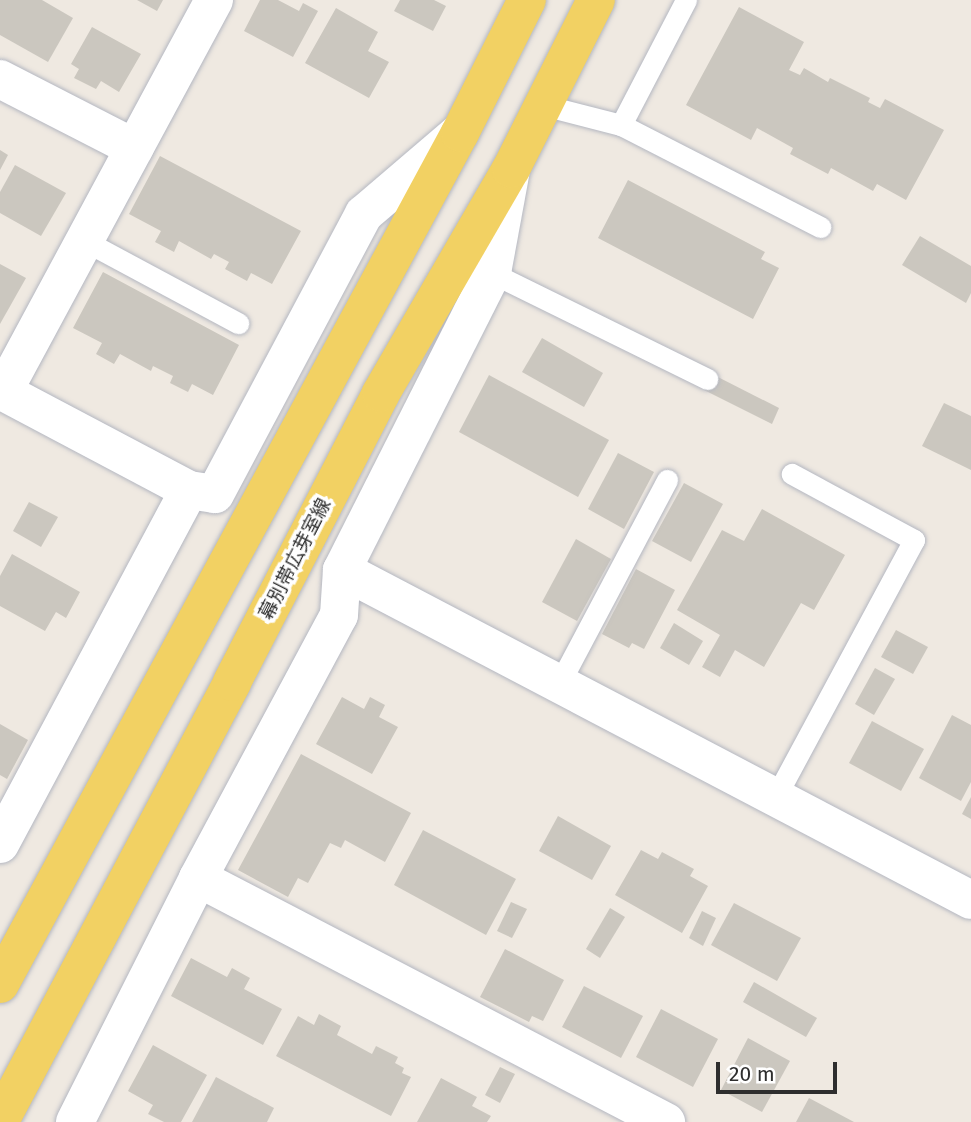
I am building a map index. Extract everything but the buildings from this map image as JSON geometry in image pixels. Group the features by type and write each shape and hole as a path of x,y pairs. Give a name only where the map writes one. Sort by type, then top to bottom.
{"main road":[{"path":"0,984 460,132 527,0"},
{"name":"幕別帯広芽室線","path":"0,1121 381,393 510,169 596,0"}],"street":[{"path":"215,0 1,391 189,490 215,494 364,214 460,132"},
{"path":"0,79 135,148"},
{"path":"85,1119 198,878 339,615 342,570 492,273 510,169"},
{"path":"6,819 189,490"},
{"path":"342,570 971,900"},
{"path":"198,878 666,1122"}],"lane":[{"path":"621,125 686,0"},
{"path":"543,105 621,125 820,228"},
{"path":"85,241 238,323"},
{"path":"492,273 707,379"},
{"path":"775,798 914,540 792,474"},
{"path":"559,684 667,480"}]}
